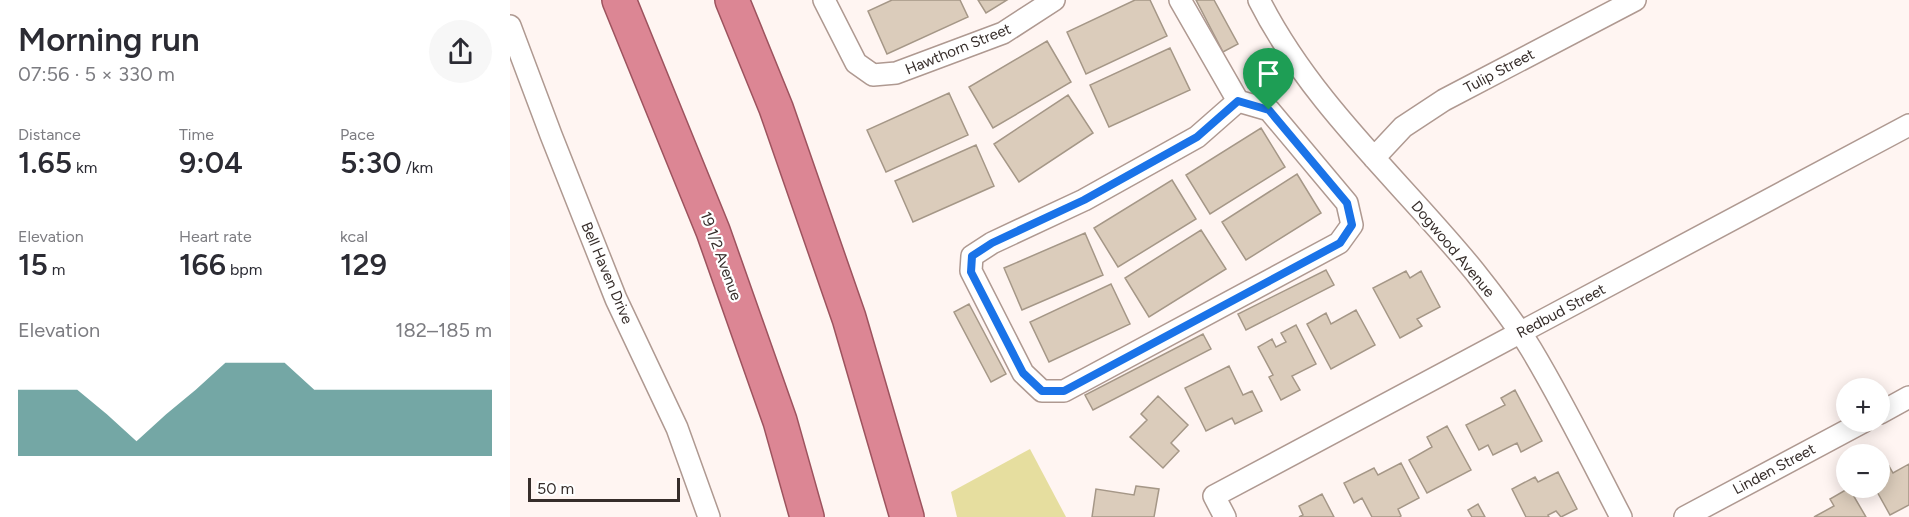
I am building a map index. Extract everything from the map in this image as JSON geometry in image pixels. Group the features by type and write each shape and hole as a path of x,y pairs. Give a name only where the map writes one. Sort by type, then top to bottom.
{"highway":[{"name":"19 1/2 Avenue","path":"619,0 713,231 780,421 807,517"},
{"path":"732,0 776,108 849,318 907,517"}],"street":[{"name":"Hawthorn Street","path":"824,0 856,63 873,75 896,73 1003,33 1054,0"},
{"path":"1179,0 1238,101 1269,110 1347,203 1352,225 1340,243 1074,386 1064,391 1042,391 1023,373 971,272 972,256 992,243 1084,200 1197,137 1238,101"},
{"name":"Dogwood Avenue","path":"1258,0 1303,72 1350,133 1439,229 1476,274 1530,347 1621,517"},
{"name":"Tulip Street","path":"1374,158 1403,127 1444,100 1635,0"},
{"name":"Bell Haven Drive","path":"510,26 616,298 677,428 709,517"},
{"name":"Redbud Street","path":"1225,517 1214,496 1909,125"},
{"path":"1890,407 1909,397"},
{"name":"Linden Street","path":"1685,517 1844,432"}],"shaded area":[{"path":"1030,449 1066,517 957,517 951,492"}],"building":[{"path":"892,0 960,0 968,17 887,54 868,11"},
{"path":"978,0 1007,0 986,13"},
{"path":"1135,0 1150,0 1167,36 1086,74 1067,32"},
{"path":"1196,0 1214,0 1238,44 1223,52"},
{"path":"1047,41 1071,82 993,128 969,87"},
{"path":"1170,48 1190,90 1109,127 1090,85"},
{"path":"949,93 968,135 886,172 867,130"},
{"path":"1068,95 1093,133 1019,182 994,144"},
{"path":"1261,128 1285,167 1210,214 1186,175"},
{"path":"976,145 994,186 913,222 895,181"},
{"path":"1297,174 1321,213 1246,260 1222,222"},
{"path":"1172,180 1196,219 1118,267 1094,228"},
{"path":"1201,230 1226,269 1149,317 1125,278"},
{"path":"1085,233 1103,275 1022,310 1004,268"},
{"path":"1326,270 1334,285 1246,330 1238,314"},
{"path":"1406,271 1410,278 1421,271 1440,307 1417,319 1422,326 1400,338 1373,288"},
{"path":"1111,284 1130,324 1049,362 1030,322"},
{"path":"969,304 1006,374 991,382 954,312"},
{"path":"1356,310 1375,345 1331,369 1307,324 1326,313 1331,324"},
{"path":"1296,325 1316,364 1292,376 1300,390 1281,400 1269,377 1273,375 1258,347 1272,339 1276,347 1286,342 1281,333"},
{"path":"1203,334 1211,349 1093,410 1085,395"},
{"path":"1229,366 1243,395 1252,391 1262,411 1235,424 1232,418 1206,431 1185,388"},
{"path":"1515,390 1542,441 1521,452 1517,443 1493,455 1488,445 1479,450 1466,425 1505,405 1501,398"},
{"path":"1158,396 1188,425 1171,443 1179,451 1163,468 1130,437 1147,420 1141,414"},
{"path":"1447,426 1471,470 1427,493 1409,460 1432,447 1427,437"},
{"path":"1401,463 1419,498 1398,509 1401,516 1372,517 1362,498 1354,503 1344,483 1374,468 1378,475"},
{"path":"1909,464 1909,505 1890,515 1881,498 1890,498 1890,468 1893,473"},
{"path":"1558,472 1577,509 1561,517 1556,511 1548,515 1549,517 1526,517 1512,489 1535,477 1538,482"},
{"path":"1136,486 1159,489 1154,517 1092,517 1096,489 1134,495"},
{"path":"1322,494 1334,517 1299,517 1303,515 1299,506"},
{"path":"1836,496 1836,498 1855,498 1866,517 1814,517 1834,506 1830,499"},
{"path":"1478,504 1485,517 1472,517 1468,510"}],"route":[{"path":"1238,101 1269,110 1347,203 1352,225 1340,243 1064,391 1042,391 1023,373 971,272 972,256 992,243 1084,200 1197,137 1238,101"}]}
